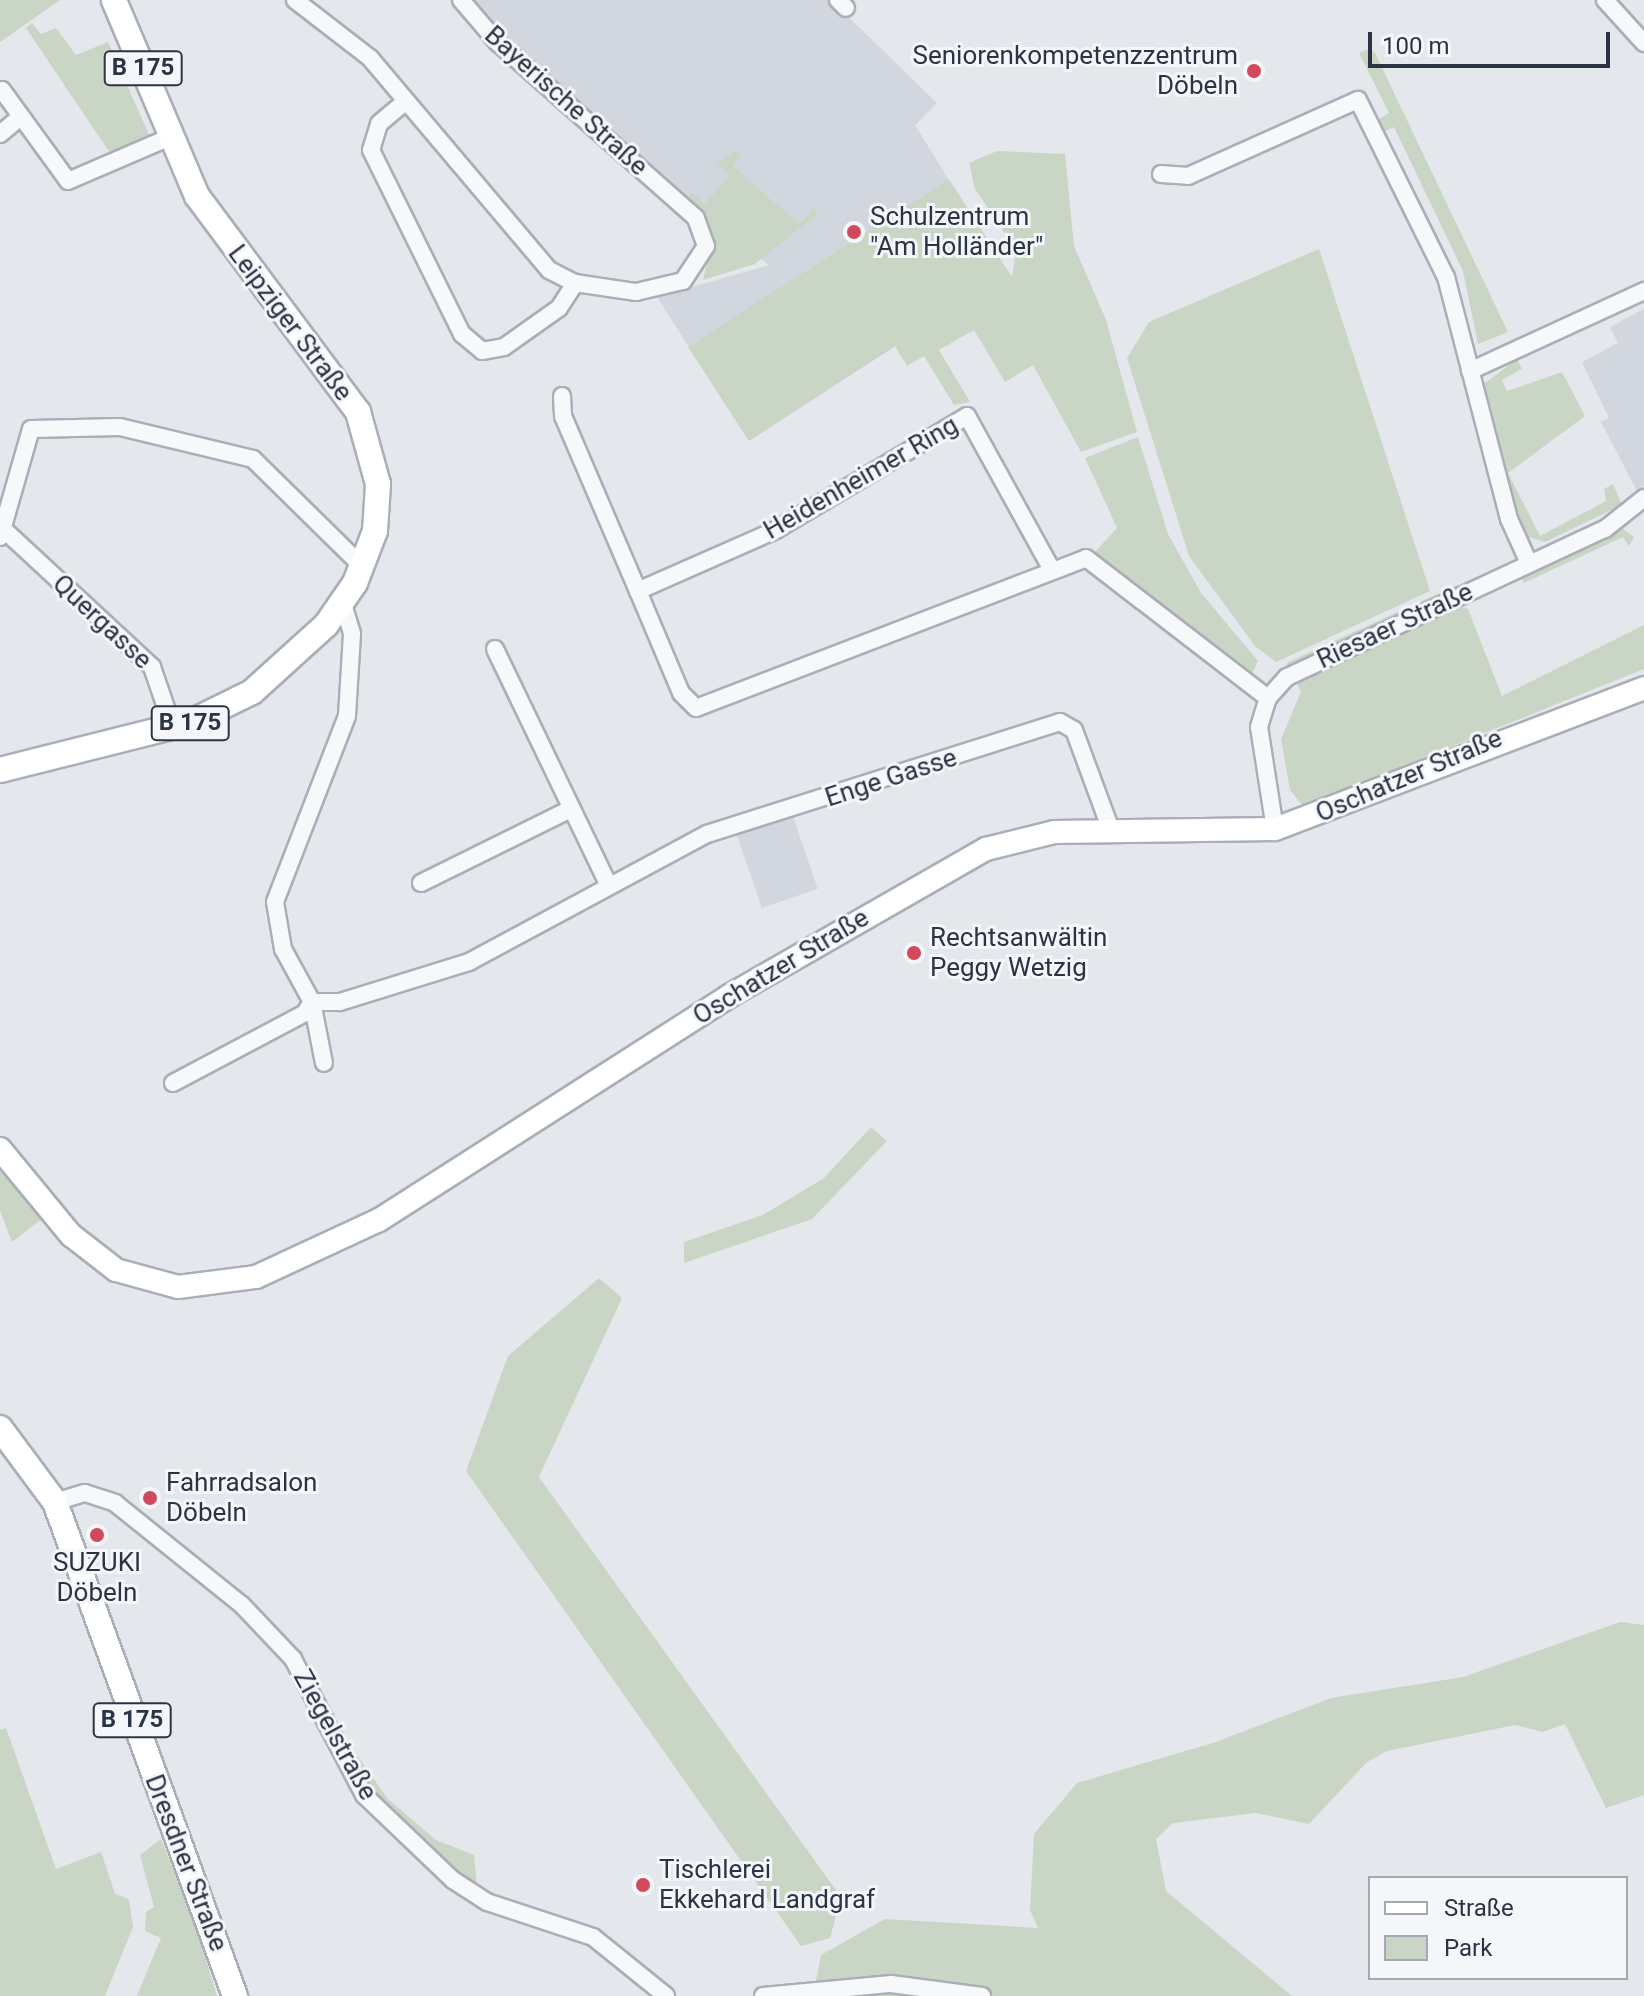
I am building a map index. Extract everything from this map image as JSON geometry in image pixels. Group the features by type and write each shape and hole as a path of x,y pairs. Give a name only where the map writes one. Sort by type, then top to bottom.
{"main road":[{"name":"Leipziger Straße","path":"0,770 173,728 252,692 301,652 343,604 363,567 378,484 358,412 220,231 170,137 114,0"},
{"name":"Oschatzer Straße","path":"0,1149 71,1235 116,1270 178,1287 256,1277 379,1220 729,996 986,849 1054,832 1275,829 1474,747 1644,688"},
{"name":"Dresdner Straße","path":"0,1428 55,1502 235,1996"}],"street":[{"path":"295,0 350,40 406,101 549,270 575,283 559,308 504,347 482,351 462,334 371,150 379,124 406,101"},
{"name":"Bayerische Straße","path":"461,0 497,42 696,218 706,246 683,281 636,292 575,283"},
{"path":"1605,0 1644,43"},
{"path":"2,90 68,181 170,137"},
{"path":"1161,174 1188,176 1358,100 1446,277 1509,519 1529,563"},
{"path":"0,134 20,117"},
{"path":"1470,371 1644,291"},
{"path":"562,396 563,416 681,693 696,708 1052,570 1093,561 1268,698 1259,745 1275,829"},
{"name":"Heidenheimer Ring","path":"638,591 776,530 967,416 1052,570"},
{"path":"2,532 31,429 120,427 253,459 363,567"},
{"name":"Riesaer Straße","path":"1268,698 1296,672 1622,519 1644,498"},
{"name":"Quergasse","path":"2,532 152,667 173,728"},
{"path":"324,1063 312,1002 283,949 275,902 347,716 352,634 343,604"},
{"path":"495,649 608,884"},
{"name":"Enge Gasse","path":"312,1002 340,1002 469,962 608,884 707,834 1060,722 1074,730 1111,830"},
{"path":"421,883 571,809"},
{"path":"173,1083 305,1013 312,1002"},
{"name":"Ziegelstraße","path":"55,1502 85,1493 115,1503 242,1605 293,1659 364,1795 453,1880 487,1902 593,1937 666,1996"},
{"path":"763,1996 891,1984 982,1996"}],"shaded area":[{"name":"Schulzentrum \"Am Holländer\"","path":"465,0 831,0 937,103 915,125 1007,274 749,441 657,297 769,265 665,183"},
{"path":"1644,309 1644,485 1638,493 1601,422 1609,418 1582,362 1618,343 1610,327"},
{"path":"792,814 818,889 762,908 736,833"}],"green space":[{"path":"0,0 60,0 0,42"},
{"path":"32,23 41,34 56,28 76,55 108,42 150,137 112,156 26,28"},
{"path":"1369,49 1375,53 1508,332 1478,344 1463,271 1394,127 1385,131 1379,119 1389,113 1359,53"},
{"path":"735,151 741,156 733,166 799,224 813,209 818,214 755,264 703,280 708,258 688,199 692,193 705,204 730,175 717,163"},
{"path":"997,151 1065,154 1074,246 1106,320 1137,432 1081,452 1033,365 1005,382 974,330 939,350 970,402 954,405 924,356 907,366 895,346 749,441 688,347 949,179 1012,277 1016,250 975,189 969,163"},
{"path":"1319,249 1430,591 1276,662 1255,646 1189,556 1127,358 1149,322"},
{"path":"1517,359 1522,369 1502,380 1507,391 1562,372 1585,416 1508,473 1540,536 1606,501 1604,489 1613,484 1622,505 1545,542 1525,536 1517,520 1481,386"},
{"path":"1138,437 1168,534 1201,593 1258,661 1251,676 1094,553 1117,528 1085,458"},
{"path":"1623,529 1634,537 1629,546 1623,537 1524,583 1521,576"},
{"path":"1457,585 1459,590 1286,666 1288,662"},
{"path":"1458,606 1468,609 1502,696 1644,625 1644,669 1303,806 1290,790 1281,739 1301,692 1296,681"},
{"path":"871,1127 887,1141 812,1219 684,1263 684,1242 763,1215 824,1178"},
{"path":"0,1157 47,1215 12,1242 0,1211"},
{"path":"599,1278 622,1298 539,1477 841,1897 830,1938 801,1946 466,1471 508,1356"},
{"path":"1620,1622 1644,1625 1644,1795 1606,1808 1565,1724 1542,1732 1515,1725 1387,1751 1367,1762 1309,1824 1256,1813 1173,1823 1156,1839 1166,1891 1292,1996 813,1996 821,1955 885,1919 1038,1928 1030,1910 1034,1834 1077,1783 1216,1742 1331,1698 1463,1677"},
{"path":"322,1706 388,1799 436,1840 474,1855 477,1886 455,1876 367,1793"},
{"path":"6,1728 56,1869 101,1852 115,1894 129,1899 133,1927 105,1996 0,1996 0,1730"},
{"path":"161,1839 196,1926 217,1996 137,1996 161,1938 145,1931 146,1912 154,1907 140,1855"}],"place":[{"name":"Seniorenkompetenzzentrum Döbeln","path":"1254,71"},
{"name":"Schulzentrum \"Am Holländer\"","path":"854,232"},
{"name":"Rechtsanwältin Peggy Wetzig","path":"914,953"},
{"name":"Fahrradsalon Döbeln","path":"150,1498"},
{"name":"SUZUKI Döbeln","path":"97,1535"},
{"name":"Tischlerei Ekkehard Landgraf","path":"643,1885"}]}
